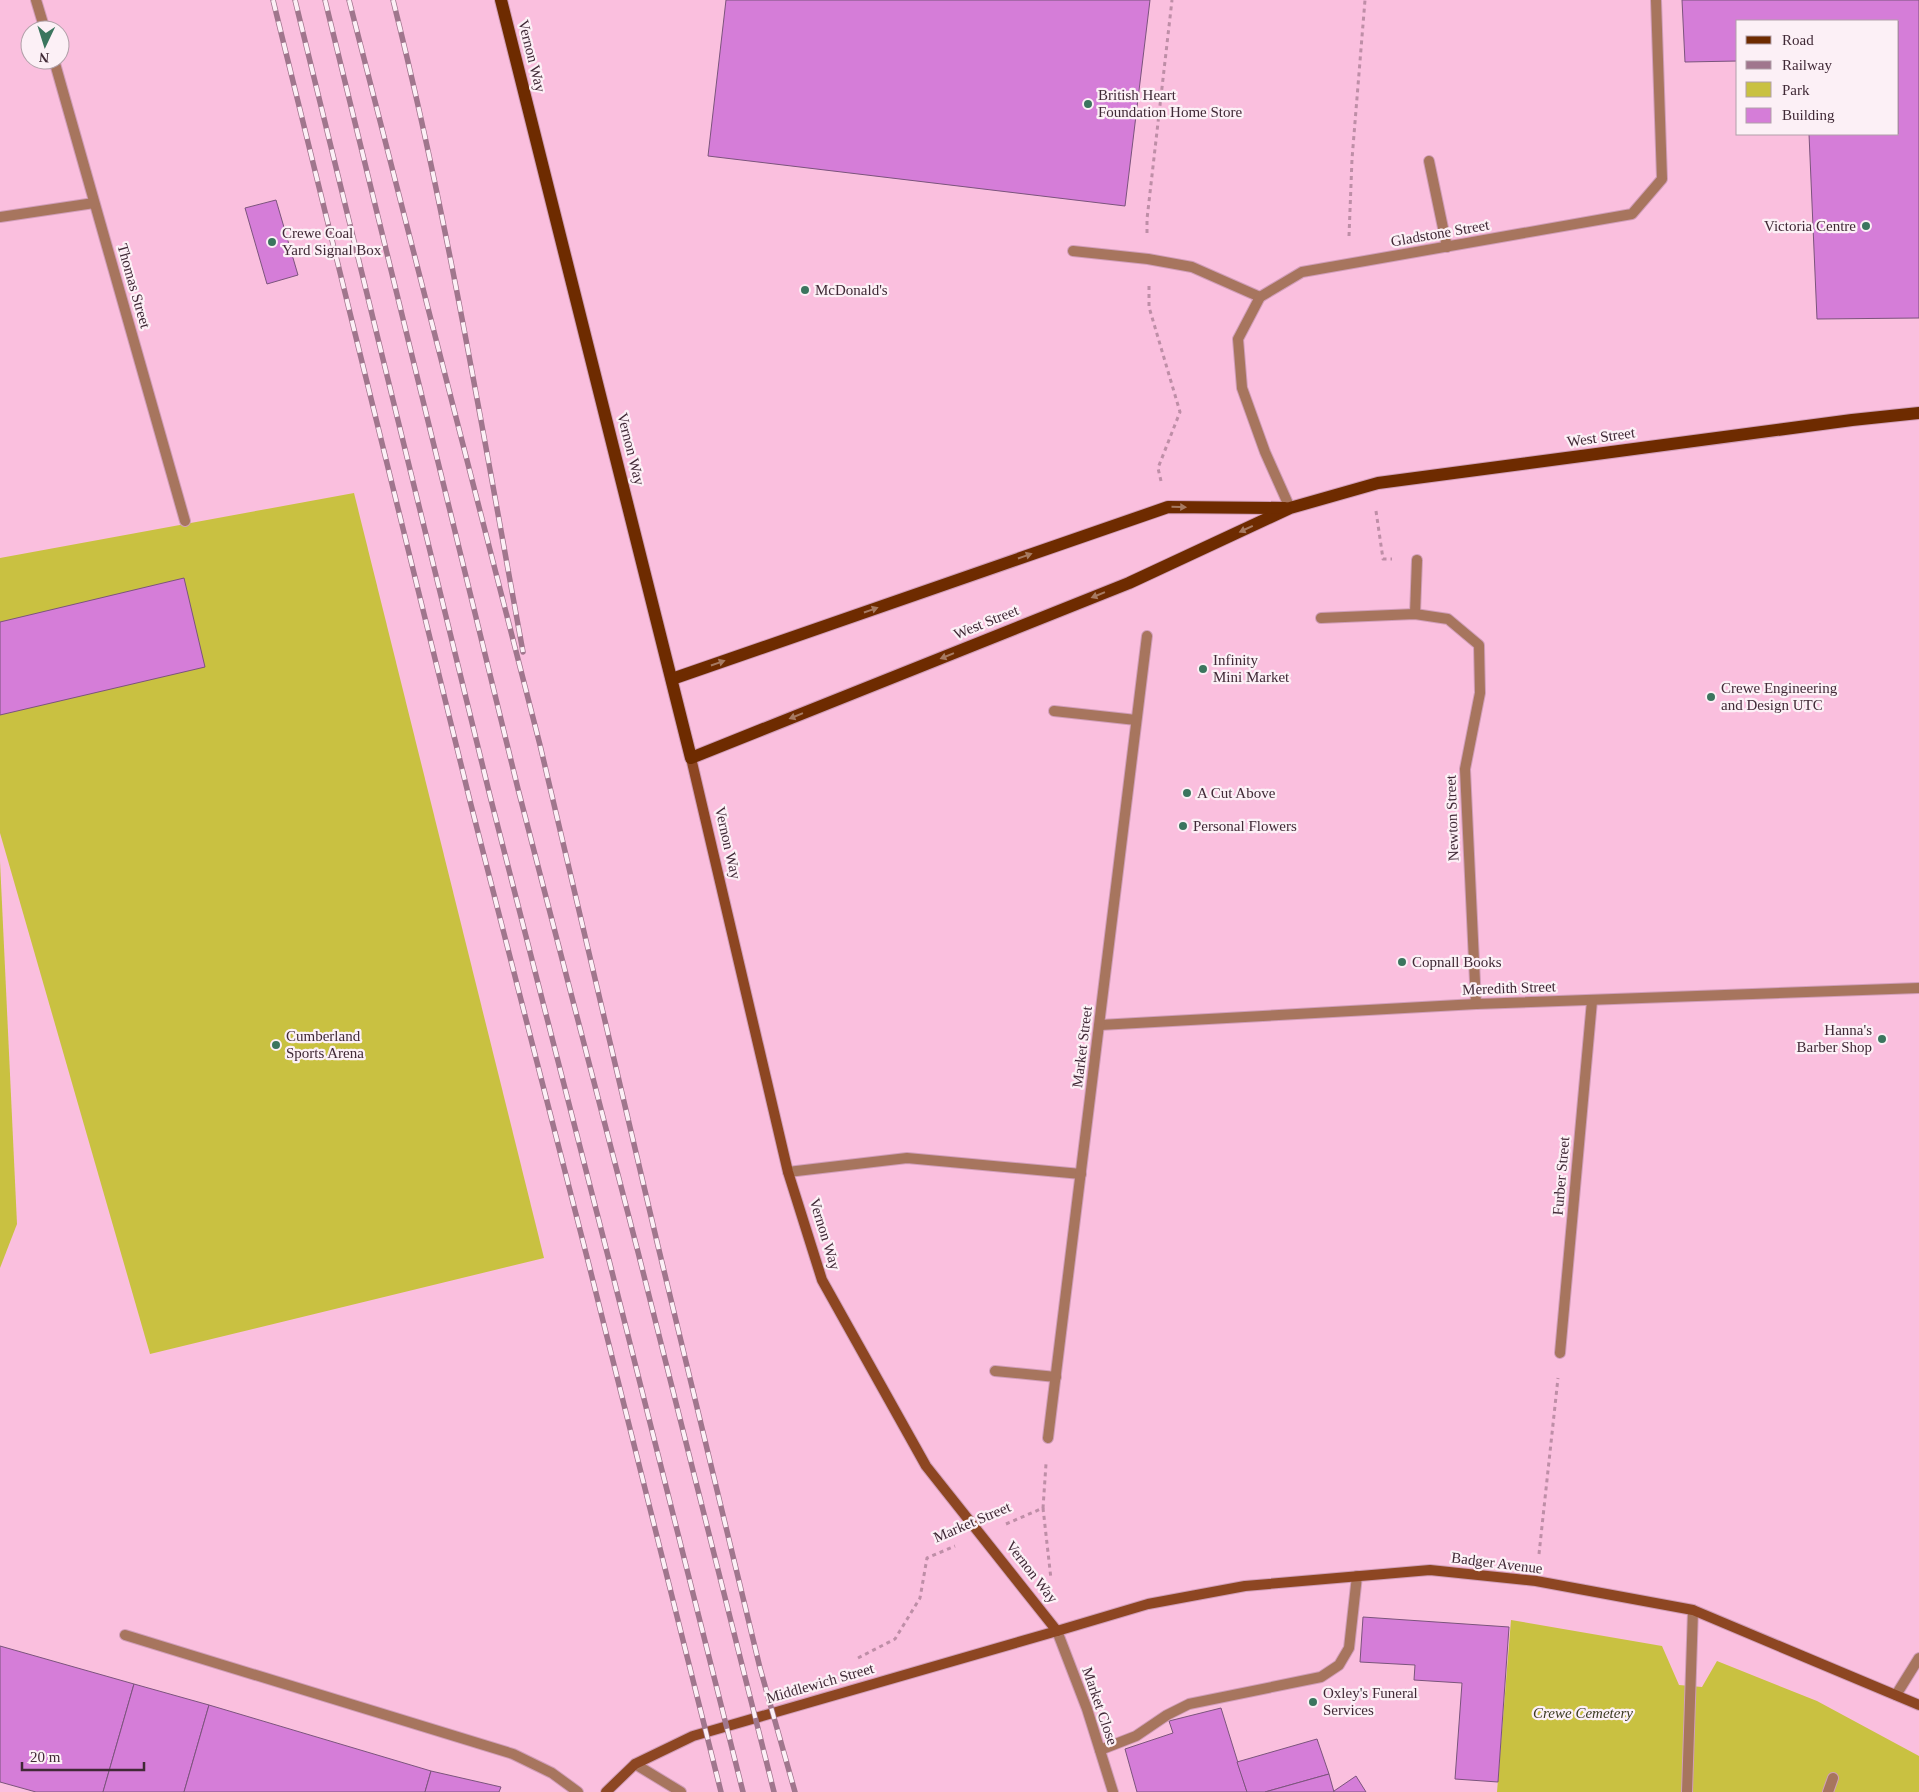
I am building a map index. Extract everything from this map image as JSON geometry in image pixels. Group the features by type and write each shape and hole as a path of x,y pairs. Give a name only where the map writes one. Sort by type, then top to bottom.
{"main road":[{"name":"Vernon Way","path":"501,0 672,679 788,1172 822,1280 926,1466 982,1534 1057,1632"},
{"name":"West Street","path":"691,758 1129,583 1290,508 1372,485 1852,420 1919,413"},
{"name":"West Street","path":"672,679 1168,507 1290,508"},
{"name":"Badger Avenue","path":"1057,1632 1148,1604 1245,1586 1430,1570 1536,1581 1693,1610 1919,1704"},
{"name":"Middlewich Street","path":"606,1792 635,1764 693,1736 831,1695 1057,1632"}],"street":[{"path":"36,0 42,20"},
{"name":"Gladstone Street","path":"1260,297 1302,272 1632,214 1662,179 1656,0"},
{"name":"Thomas Street","path":"57,70 185,521"},
{"path":"1429,161 1447,247"},
{"path":"0,217 94,203"},
{"path":"1072,251 1148,258 1192,267 1260,297 1238,339 1242,388 1290,508"},
{"path":"1415,614 1417,560"},
{"name":"Newton Street","path":"1321,618 1415,614 1448,619 1479,645 1480,693 1465,769 1476,1004"},
{"name":"Market Street","path":"1048,1438 1147,636"},
{"path":"1054,711 1136,720"},
{"name":"Meredith Street","path":"1100,1025 1476,1004 1919,988"},
{"name":"Furber Street","path":"1560,1353 1592,1001"},
{"path":"788,1172 907,1158 1081,1174"},
{"path":"996,1371 1056,1377"},
{"path":"1100,1750 1136,1736 1167,1715 1189,1704 1321,1677 1339,1665 1349,1648 1357,1576"},
{"path":"1686,1792 1693,1610"},
{"name":"Market Close","path":"1057,1632 1087,1709 1113,1792"},
{"path":"125,1635 513,1754 552,1773 578,1792"},
{"path":"1896,1695 1919,1658"},
{"path":"635,1764 681,1792"},
{"path":"1828,1792 1832,1778"}],"path":[{"path":"1146,219 1172,0"},
{"path":"1349,264 1352,159 1366,0"},
{"path":"1148,258 1149,307 1180,412 1158,468 1168,507"},
{"path":"1372,485 1383,559 1417,560"},
{"path":"1536,1581 1560,1353"},
{"path":"1048,1438 1043,1508 1052,1584"},
{"name":"Market Street","path":"831,1695 856,1659 896,1639 920,1598 927,1558 1043,1508"}],"green space":[{"name":"Cumberland Sports Arena","path":"354,493 544,1258 150,1354 0,833 0,558"},
{"path":"0,861 17,1224 0,1268"},
{"name":"Crewe Cemetery","path":"1511,1620 1662,1646 1679,1685 1702,1687 1717,1661 1817,1701 1919,1756 1919,1792 1497,1792"}],"building":[{"path":"726,0 1150,0 1125,206 708,156"},
{"name":"Victoria Centre","path":"1682,0 1919,0 1919,318 1817,319 1809,135 1899,135 1899,20 1736,20 1736,61 1685,62"},
{"name":"Crewe Coal Yard Signal Box","path":"276,200 298,275 267,284 245,208"},
{"path":"184,578 205,667 0,715 0,622"},
{"path":"1363,1617 1509,1627 1498,1782 1455,1779 1462,1683 1414,1680 1415,1665 1360,1662"},
{"path":"0,1646 134,1684 103,1792 36,1792 0,1782"},
{"path":"134,1684 209,1705 184,1792 103,1792"},
{"path":"209,1705 431,1771 425,1792 184,1792"},
{"path":"1221,1708 1247,1792 1137,1792 1125,1749 1173,1733 1169,1721"},
{"path":"1317,1739 1329,1774 1265,1792 1247,1792 1237,1762"},
{"path":"431,1771 501,1787 499,1792 425,1792"},
{"path":"1329,1774 1334,1792 1265,1792"},
{"path":"1356,1776 1366,1792 1334,1792 1334,1791"}],"railway":[{"path":"273,0 470,801 721,1792"},
{"path":"295,0 490,796 743,1792"},
{"path":"325,0 518,789 638,1252 774,1792"},
{"path":"349,0 540,745 760,1668 795,1792"},
{"path":"393,0 447,243 523,652"}],"place":[{"name":"British Heart Foundation Home Store","path":"1088,104"},
{"name":"Victoria Centre","path":"1866,226"},
{"name":"Crewe Coal Yard Signal Box","path":"272,242"},
{"name":"McDonald's","path":"805,290"},
{"name":"Infinity Mini Market","path":"1203,669"},
{"name":"Crewe Engineering and Design UTC","path":"1711,697"},
{"name":"A Cut Above","path":"1187,793"},
{"name":"Personal Flowers","path":"1183,826"},
{"name":"Copnall Books","path":"1402,962"},
{"name":"Hanna's Barber Shop","path":"1882,1039"},
{"name":"Cumberland Sports Arena","path":"276,1045"},
{"name":"Oxley's Funeral Services","path":"1313,1702"}]}
